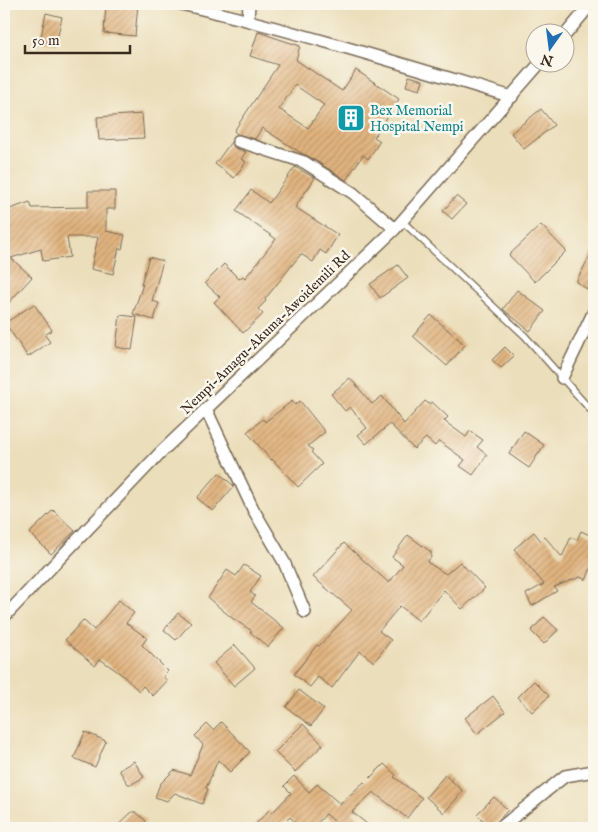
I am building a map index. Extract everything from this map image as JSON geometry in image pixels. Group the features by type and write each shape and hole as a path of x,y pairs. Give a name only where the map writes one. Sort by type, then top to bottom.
{"street":[{"path":"181,4 248,20 512,97"},
{"path":"248,20 249,4"},
{"path":"576,22 591,4"},
{"name":"Nempi-Amagu-Akuma-Awoidemili Rd","path":"4,618 160,453 398,225 533,72"},
{"path":"238,141 304,162 353,193 398,225"},
{"path":"562,378 594,311"},
{"path":"206,409 253,509 284,562 305,612"},
{"path":"500,828 564,776 594,771"}],"lane":[{"path":"398,225 525,336 594,414"}],"building":[{"path":"106,4 138,4 135,36 104,33"},
{"path":"46,13 62,17 56,44 40,41"},
{"name":"Bex Memorial Hospital Nempi","path":"258,32 300,46 296,60 342,91 356,70 399,99 374,137 380,141 368,159 363,155 346,180 262,128 255,139 237,134 234,131 278,65 250,56","holes":["295,85 324,105 308,128 279,109"]},
{"path":"409,76 423,80 420,90 406,86"},
{"path":"541,109 554,125 524,149 511,133"},
{"path":"142,114 144,138 99,140 97,117"},
{"path":"231,142 235,148 246,152 241,159 246,162 234,178 215,164"},
{"path":"295,167 315,178 295,207 338,235 326,254 320,250 313,262 301,254 258,309 263,314 243,333 214,302 220,297 205,283 224,264 239,279 243,276 245,278 276,239 236,211 251,190 269,203"},
{"path":"88,191 115,191 115,209 106,209 106,231 125,235 122,249 119,248 113,274 91,269 98,237 67,237 70,257 43,261 41,249 11,258 32,277 4,308 4,252 6,254 4,247 4,211 30,202 32,208 88,207"},
{"path":"456,196 466,204 452,219 443,211"},
{"path":"541,225 566,251 535,282 509,255"},
{"path":"594,248 594,281 589,290 576,282"},
{"path":"149,257 163,261 152,301 159,303 154,320 133,314 143,284 141,284"},
{"path":"398,265 408,278 380,298 370,284"},
{"path":"517,290 545,311 530,331 503,309"},
{"path":"34,304 52,330 45,335 50,342 28,357 5,323"},
{"path":"120,315 137,317 132,350 116,347"},
{"path":"431,315 465,345 447,366 413,336"},
{"path":"505,347 514,356 501,368 492,360"},
{"path":"350,378 372,404 382,396 404,424 425,401 429,404 432,402 448,417 444,421 466,437 470,431 483,440 477,447 487,455 473,475 460,466 465,460 439,441 435,446 426,438 414,449 390,424 366,444 358,435 367,428 350,407 345,411 331,394"},
{"path":"292,401 295,405 300,401 325,432 308,446 322,464 298,487 247,432 263,419 265,422"},
{"path":"524,431 544,445 529,468 509,454"},
{"path":"219,473 234,486 213,511 197,498"},
{"path":"53,510 75,531 51,554 30,533"},
{"path":"581,531 594,537 594,561 586,580 580,577 554,587 557,591 532,606 526,594 544,584 514,549 534,532 541,541 545,537 562,557 571,537 577,540"},
{"path":"408,535 431,552 431,557 427,562 446,574 460,562 485,588 462,609 444,590 419,621 400,606 379,631 391,640 374,662 360,651 332,688 318,677 310,687 294,674 317,645 319,646 352,610 313,577 344,543 389,583 403,565 392,557"},
{"path":"244,565 261,576 250,592 255,596 251,602 284,628 268,647 250,632 252,631 232,618 208,598 227,570 236,576"},
{"path":"119,600 134,613 126,623 147,638 142,645 168,671 163,676 167,681 153,696 143,686 139,691 121,674 100,659 95,666 65,640 83,620 94,630"},
{"path":"178,613 191,623 176,640 164,630"},
{"path":"544,617 558,630 544,644 531,631"},
{"path":"235,645 255,668 234,686 214,663"},
{"path":"534,681 549,696 532,712 518,697"},
{"path":"299,690 324,709 311,726 286,707"},
{"path":"493,696 505,712 477,734 465,718"},
{"path":"221,722 250,752 230,772 218,760 206,788 208,789 202,804 175,793 167,801 155,797 160,784 174,770 190,775 203,745 195,736 207,724 213,730"},
{"path":"303,724 323,745 295,772 275,752"},
{"path":"85,732 106,741 95,767 74,758"},
{"path":"134,761 144,777 132,784 128,784 119,770"},
{"path":"384,764 396,775 394,777 422,798 407,818 373,792 352,812 372,828 342,828 326,814 313,828 301,828 290,817 279,828 252,828 269,810 272,813 291,793 284,786 294,776 309,792 317,784 340,804"},
{"path":"445,775 463,791 444,813 426,797"},
{"path":"494,797 508,810 491,828 477,814"},
{"path":"132,812 136,812 146,821 139,828 115,828"}],"place":[{"name":"Bex Memorial Hospital Nempi","path":"351,118"}]}
